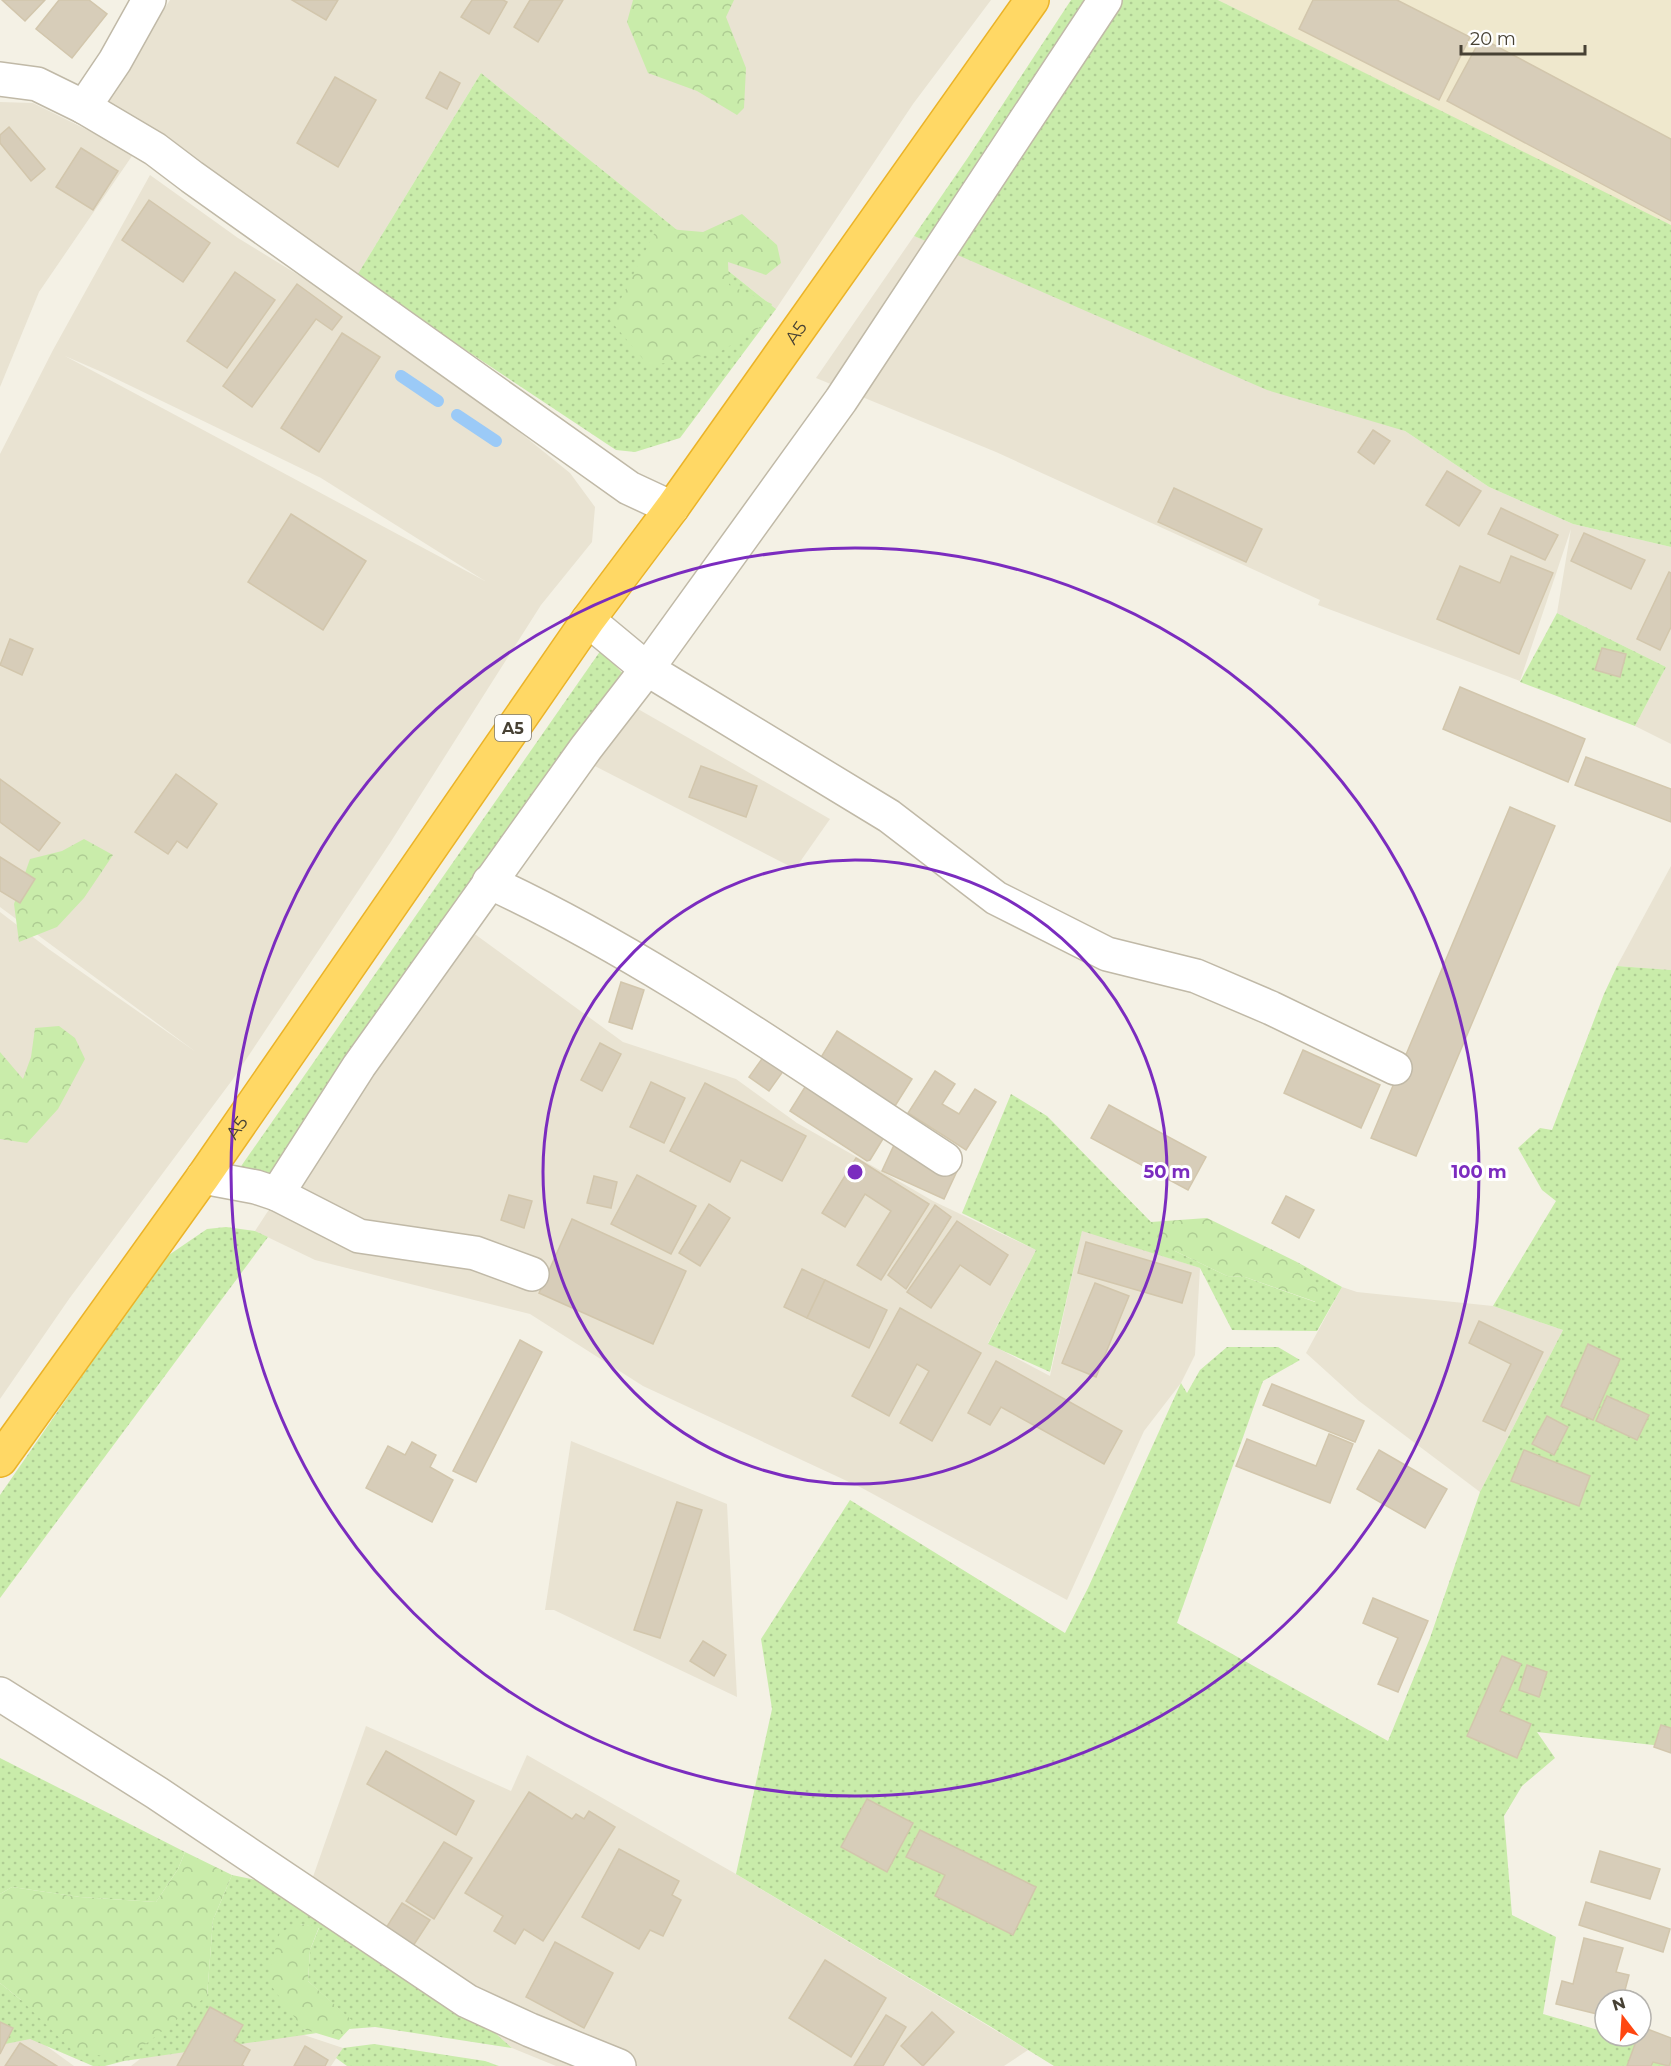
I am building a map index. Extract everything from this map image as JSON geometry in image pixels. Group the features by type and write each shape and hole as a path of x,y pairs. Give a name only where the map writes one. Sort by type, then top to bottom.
{"highway":[{"name":"A5","path":"0,1460 203,1177 588,620 672,508 1032,0"}],"street":[{"path":"84,107 115,61 149,0"},
{"path":"277,1194 359,1066 489,882 586,748 647,669 841,400 1105,0"},
{"path":"0,79 37,84 84,107 154,149 629,488 672,508"},
{"path":"588,620 647,669 889,816 996,898 1107,954 1196,976 1271,1008 1395,1068"},
{"path":"489,882 572,922 662,973 945,1159"},
{"path":"203,1177 256,1187 277,1194 359,1236 475,1253 532,1274"},
{"path":"0,1694 157,1793 467,2001 600,2063"}],"shaded area":[{"path":"170,0 991,0 913,104 776,309 481,73 356,277 103,104"},
{"path":"1218,0 1671,0 1671,225 1633,207"},
{"path":"0,102 33,103 134,153 39,292 0,387"},
{"path":"150,175 238,238 411,344 570,473 595,507 592,542 541,605 390,843 233,1079 69,1299 0,1399 0,912 50,950 196,1052 0,907 0,454 53,350","holes":["65,356 321,478 485,581"]},
{"path":"914,236 1405,431 1489,487 1573,524 1671,547 1671,744 1635,726 1666,667 1557,613 1571,529 1520,681 1318,605 1320,600 996,452 816,378"},
{"path":"631,705 830,819 795,869 589,763"},
{"path":"1671,866 1671,970 1617,966"},
{"path":"461,924 623,1042 736,1079 797,1123 933,1201 1036,1250 988,1343 1050,1376 1082,1230 1200,1268 1195,1355 1181,1383 1144,1431 1067,1600 862,1488 643,1386 530,1314 315,1260 255,1231 386,1030"},
{"path":"1342,1287 1357,1292 1493,1306 1563,1330 1480,1492 1359,1401 1306,1353"},
{"path":"571,1441 727,1504 737,1697 554,1610 545,1610"},
{"path":"366,1726 511,1791 527,1755 736,1874 1028,2050 1004,2066 556,2066 512,2048 423,1969 308,1891"},
{"path":"211,2004 343,2048 331,2066 131,2066"},
{"path":"0,2017 16,2024 74,2066 0,2066"}],"green space":[{"path":"633,0 734,0 726,17 746,68 744,108 737,115 697,91 648,73 627,22"},
{"path":"1071,0 1218,0 1671,225 1671,547 1573,524 1489,487 1405,431 1267,390 914,236"},
{"path":"481,73 776,309 680,438 635,452 616,450 356,277"},
{"path":"742,214 777,245 781,263 766,275 728,262 729,285 772,304 762,326 718,353 649,366 610,320 657,228 703,232"},
{"path":"1557,613 1666,667 1635,726 1520,682"},
{"path":"601,650 626,677 259,1196 228,1185"},
{"path":"84,839 113,855 84,898 57,927 19,942 14,904 30,859 62,851"},
{"path":"1617,966 1671,970 1671,1747 1537,1732 1555,1758 1522,1786 1504,1816 1512,1915 1556,1937 1543,2014 1593,2029 1593,2048 1653,2047 1671,2052 1671,2066 1054,2066 736,1874 772,1709 761,1639 850,1500 1065,1633 1088,1588 1181,1383 1187,1393 1200,1370 1227,1347 1278,1347 1300,1360 1263,1381 1177,1623 1388,1741 1430,1638 1480,1492 1563,1330 1493,1306 1556,1201 1542,1190 1518,1148 1540,1128 1552,1130"},
{"path":"59,1026 75,1038 85,1059 58,1109 27,1143 0,1139 0,1052 23,1079 31,1057 35,1028"},
{"path":"1011,1094 1047,1116 1151,1222 1175,1251 1227,1276 1245,1277 1315,1302 1321,1289 1297,1262 1342,1287 1317,1331 1232,1330 1200,1268 1082,1231 1050,1372 988,1344 1036,1250 962,1213"},
{"path":"1207,1218 1297,1262 1322,1289 1316,1302 1245,1277 1227,1276 1175,1251 1150,1244 1151,1222"},
{"path":"226,1227 255,1231 268,1237 0,1598 0,1495 163,1259 207,1229"},
{"path":"0,1758 185,1852 178,1869 156,1902 80,1897 12,1887 0,1894"},
{"path":"185,1852 232,1875 213,1920 207,1996 124,2061 71,2049 21,2000 0,1983 0,1894 12,1887 80,1897 156,1902 178,1869"},
{"path":"232,1875 308,1891 423,1969 512,2048 375,2027 349,2029 354,2023 308,1981 310,1950 319,1928 300,1924 303,2029 317,2033 124,2061 105,2066 93,2066 30,2039 0,2045 0,1983 21,2000 207,1996 213,1920"},
{"path":"300,1924 319,1927 310,1950 308,1981 355,2023 339,2040 303,2029 267,1980 280,1932"},
{"path":"374,2044 485,2061 499,2066 347,2066 336,2058 343,2048"}],"building":[{"path":"2,0 45,0 25,21"},
{"path":"59,0 89,0 107,14 72,58 36,29"},
{"path":"292,0 338,0 326,20"},
{"path":"472,0 507,2 489,34 461,17"},
{"path":"530,0 563,0 538,42 514,27"},
{"path":"1313,0 1397,0 1470,37 1439,100 1299,29"},
{"path":"1481,38 1671,139 1671,221 1447,101"},
{"path":"440,72 460,83 447,109 426,98"},
{"path":"335,77 376,100 338,167 297,143"},
{"path":"9,127 45,169 31,181 0,143 0,135"},
{"path":"81,148 118,171 93,210 56,187"},
{"path":"149,200 210,243 183,282 122,240"},
{"path":"235,272 275,300 227,368 187,341"},
{"path":"297,284 342,317 332,330 316,319 252,407 223,386"},
{"path":"342,333 380,357 319,452 281,428"},
{"path":"1373,430 1390,441 1374,464 1358,452"},
{"path":"1447,471 1481,491 1459,526 1426,505"},
{"path":"1174,488 1262,529 1246,562 1158,522"},
{"path":"1501,508 1558,535 1545,560 1488,534"},
{"path":"291,514 366,561 323,630 248,582"},
{"path":"1584,533 1645,560 1631,589 1571,561"},
{"path":"1511,556 1553,573 1519,654 1437,619 1460,566 1500,583"},
{"path":"1669,572 1671,573 1671,627 1660,650 1637,639"},
{"path":"10,639 33,649 22,675 0,665"},
{"path":"1602,648 1626,654 1620,677 1595,670"},
{"path":"1460,687 1585,739 1568,782 1443,729"},
{"path":"1586,757 1671,789 1671,822 1575,785"},
{"path":"701,766 757,786 746,817 689,797"},
{"path":"176,774 217,804 187,848 177,841 168,854 135,832"},
{"path":"0,779 60,823 39,851 0,822"},
{"path":"1510,807 1555,826 1416,1156 1371,1138"},
{"path":"0,857 35,879 20,903 0,891"},
{"path":"621,982 644,990 632,1029 609,1022"},
{"path":"837,1031 912,1079 895,1106 820,1059"},
{"path":"600,1043 621,1054 602,1091 581,1080"},
{"path":"1303,1050 1380,1085 1361,1128 1284,1093"},
{"path":"764,1056 784,1070 769,1091 749,1077"},
{"path":"935,1071 955,1084 942,1104 959,1114 975,1089 996,1102 966,1150 908,1113"},
{"path":"810,1079 889,1129 870,1160 867,1161 790,1111"},
{"path":"651,1082 685,1098 664,1143 630,1127"},
{"path":"705,1083 806,1136 782,1181 741,1160 730,1182 670,1151"},
{"path":"1109,1105 1206,1157 1188,1190 1091,1138"},
{"path":"895,1143 957,1171 944,1199 882,1171"},
{"path":"856,1158 929,1204 881,1280 857,1265 891,1211 865,1194 845,1227 822,1213"},
{"path":"637,1175 696,1206 671,1254 611,1224"},
{"path":"594,1176 617,1182 611,1208 587,1203"},
{"path":"509,1195 532,1201 524,1228 501,1220"},
{"path":"1286,1196 1314,1210 1299,1238 1272,1223"},
{"path":"709,1204 730,1218 700,1266 679,1253"},
{"path":"935,1205 951,1217 906,1289 888,1275"},
{"path":"572,1219 686,1271 653,1344 539,1293"},
{"path":"957,1221 1008,1255 990,1285 960,1265 931,1308 907,1292"},
{"path":"1086,1242 1191,1273 1182,1303 1078,1273"},
{"path":"802,1269 825,1280 807,1318 784,1307"},
{"path":"825,1280 887,1310 869,1348 807,1318"},
{"path":"1095,1283 1129,1296 1096,1377 1062,1363"},
{"path":"900,1308 981,1353 932,1441 900,1423 929,1371 917,1364 889,1416 852,1396"},
{"path":"1479,1321 1543,1352 1505,1431 1483,1421 1511,1364 1469,1343"},
{"path":"520,1340 542,1352 476,1482 453,1471"},
{"path":"1588,1344 1620,1359 1593,1420 1561,1406"},
{"path":"996,1361 1122,1431 1104,1464 1001,1407 990,1425 968,1413"},
{"path":"1272,1384 1364,1421 1355,1442 1263,1405"},
{"path":"1607,1396 1649,1415 1637,1440 1596,1421"},
{"path":"1547,1416 1568,1427 1554,1455 1532,1444"},
{"path":"1329,1434 1353,1444 1330,1503 1236,1466 1247,1439 1316,1466"},
{"path":"412,1442 436,1455 430,1467 453,1480 432,1522 366,1488 388,1446 405,1455"},
{"path":"1379,1450 1447,1489 1425,1528 1357,1489"},
{"path":"1524,1450 1590,1476 1579,1506 1511,1481"},
{"path":"677,1502 702,1510 660,1638 634,1630"},
{"path":"1373,1598 1428,1621 1398,1692 1378,1684 1398,1638 1363,1623"},
{"path":"703,1641 726,1655 714,1676 690,1661"},
{"path":"1502,1656 1521,1664 1500,1711 1531,1724 1517,1758 1467,1736"},
{"path":"1527,1665 1547,1672 1539,1697 1519,1690"},
{"path":"1661,1725 1671,1728 1671,1753 1654,1747"},
{"path":"386,1751 474,1801 456,1835 367,1784"},
{"path":"529,1792 572,1819 576,1814 584,1819 589,1811 615,1827 543,1941 524,1929 515,1944 494,1931 503,1916 465,1893"},
{"path":"867,1799 913,1823 887,1872 841,1847"},
{"path":"920,1830 1036,1887 1013,1935 935,1896 945,1875 906,1857"},
{"path":"444,1842 472,1858 434,1919 406,1901"},
{"path":"619,1849 679,1881 672,1895 681,1900 663,1936 650,1930 639,1949 582,1917"},
{"path":"1600,1851 1660,1869 1650,1899 1591,1882"},
{"path":"1586,1902 1670,1929 1663,1952 1579,1925"},
{"path":"402,1903 430,1920 413,1946 386,1928"},
{"path":"1584,1938 1623,1948 1616,1972 1629,1975 1626,1988 1593,1988 1593,2013 1556,2004 1562,1981 1573,1984"},
{"path":"555,1942 613,1973 584,2028 526,1997"},
{"path":"825,1960 886,1998 851,2057 789,2018"},
{"path":"210,2007 243,2025 234,2041 250,2050 242,2065 244,2066 177,2066"},
{"path":"932,2012 954,2032 923,2066 901,2046"},
{"path":"886,2015 906,2027 883,2066 854,2066"},
{"path":"0,2022 13,2028 0,2054"},
{"path":"1653,2031 1671,2038 1669,2066 1653,2062 1651,2066 1627,2066 1634,2048 1653,2048"},
{"path":"20,2043 57,2066 5,2066"},
{"path":"305,2046 328,2060 325,2066 294,2066"}],"waterway":[{"path":"401,376 438,401"},
{"path":"457,415 496,441"}]}
